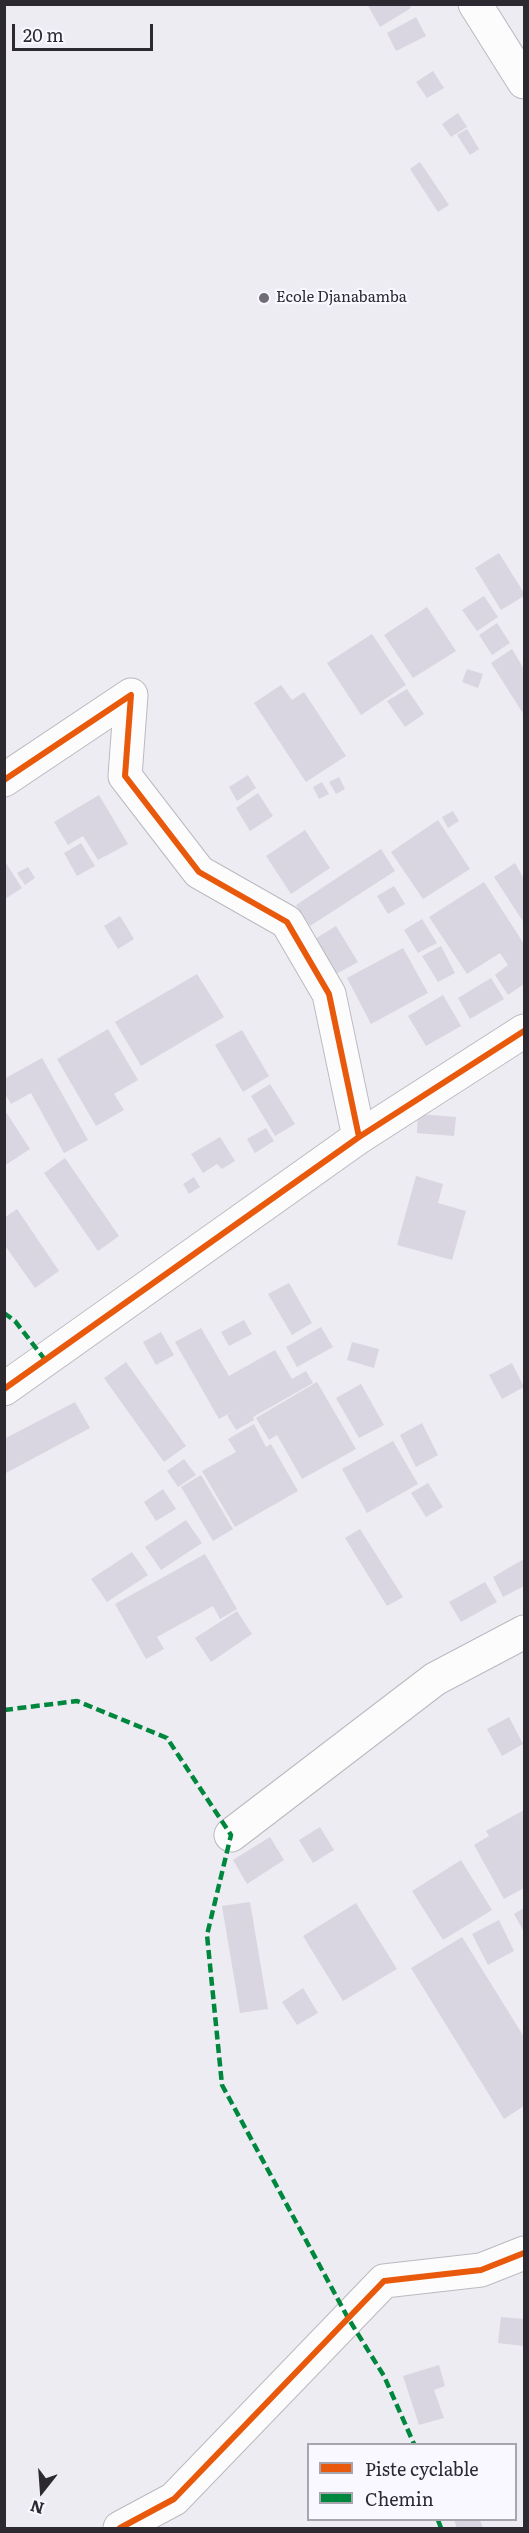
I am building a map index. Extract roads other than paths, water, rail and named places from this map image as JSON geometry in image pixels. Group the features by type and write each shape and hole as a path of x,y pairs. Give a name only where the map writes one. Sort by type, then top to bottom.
{"street":[{"path":"475,4 525,82"},
{"path":"4,780 131,695 125,776 199,872 287,922 329,994 360,1137"},
{"path":"4,1389 360,1137 525,1031"},
{"path":"231,1835 435,1679 525,1632"},
{"path":"120,2529 174,2499 384,2281 481,2270 525,2253"}],"place":[{"name":"Ecole Djanabamba","path":"264,298"}]}
